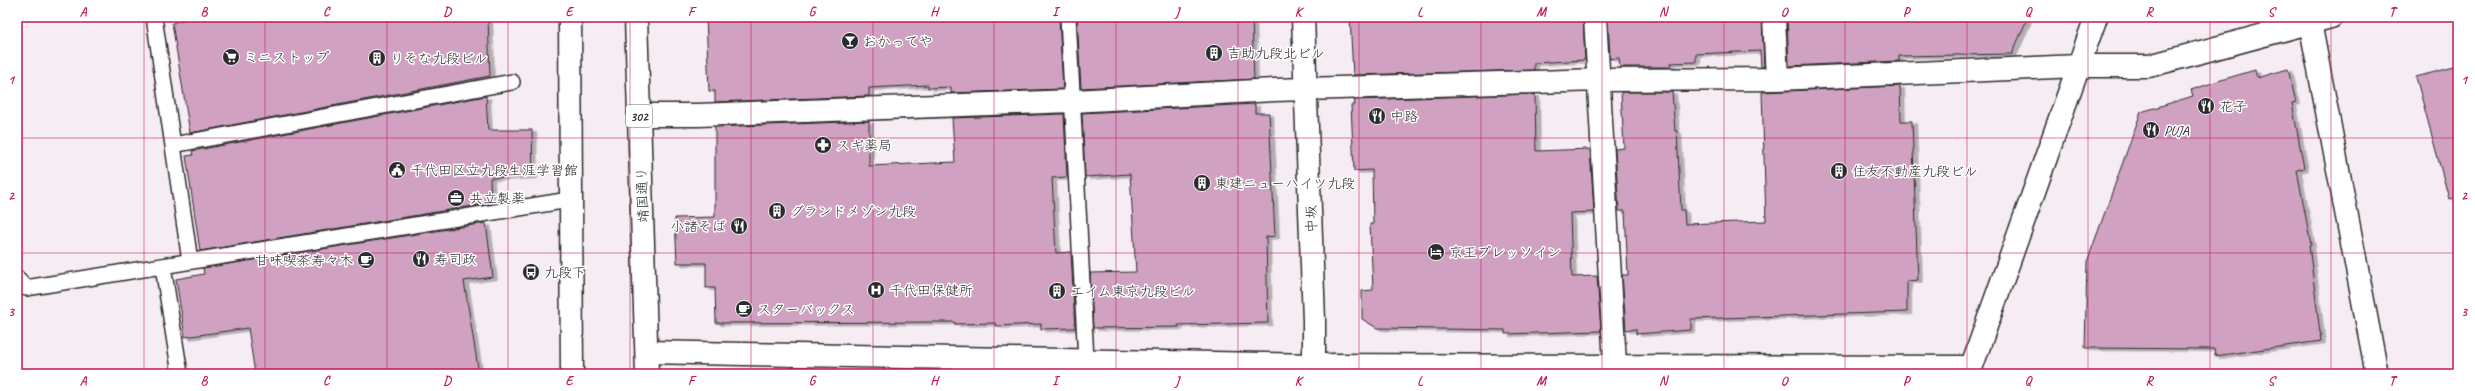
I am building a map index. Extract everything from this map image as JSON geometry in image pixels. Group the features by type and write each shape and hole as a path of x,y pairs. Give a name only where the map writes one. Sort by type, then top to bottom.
{"street":[{"path":"570,17 569,200 572,374"},
{"name":"靖国通り","path":"636,17 647,374"},
{"name":"中坂","path":"1303,17 1314,369"},
{"path":"1595,17 1615,364"},
{"path":"1774,17 1777,79"},
{"path":"647,352 1086,360 1314,369 1615,364 1970,371 2096,17"},
{"path":"639,115 698,115 1073,101 1306,90 1599,80 1777,79 2078,66 2149,66 2309,20 2331,17"},
{"path":"2309,20 2377,374"}],"lane":[{"path":"154,17 190,261"},
{"path":"1068,17 1086,360"},
{"path":"173,145 512,82"},
{"path":"17,278 26,288 569,200"},
{"path":"163,267 180,374"}],"building":[{"path":"192,17 488,17 490,76 190,133 172,23"},
{"path":"706,17 1059,17 1063,89 951,93 951,87 928,88 928,85 869,88 869,96 715,102 715,91 709,91"},
{"path":"1077,17 1252,17 1254,79 1081,88"},
{"path":"1350,17 1583,17 1585,60 1534,63 1534,70 1353,75"},
{"path":"1608,17 1762,17 1764,67 1761,67 1760,51 1696,54 1696,62 1670,63 1671,67 1620,67 1619,58 1610,59"},
{"path":"1787,17 2028,17 2012,54 1899,56 1899,61 1789,66"},
{"path":"2458,66 2458,197 2449,199 2416,77"},
{"path":"2288,69 2296,102 2292,103 2304,168 2297,170 2311,245 2309,245 2321,341 2215,356 2214,349 2085,348 2087,262 2141,112 2193,96 2191,90 2255,70 2257,78"},
{"name":"住友不動産九段ビル","path":"1900,86 1901,121 1912,121 1918,280 1907,281 1907,312 1691,319 1691,330 1636,334 1636,329 1626,330 1622,275 1628,275 1625,211 1619,211 1615,149 1624,148 1621,92 1672,92 1675,131 1677,131 1681,210 1684,210 1685,224 1766,221 1762,92"},
{"path":"1535,94 1536,151 1590,149 1594,212 1570,213 1572,277 1597,276 1601,331 1505,334 1505,330 1377,328 1362,319 1362,291 1373,290 1370,224 1373,224 1372,170 1354,171 1351,105 1355,105 1354,100"},
{"path":"486,96 488,130 532,130 533,176 490,178 491,203 200,251 186,156 193,155 192,151"},
{"path":"1255,104 1255,113 1269,113 1275,236 1266,237 1268,323 1178,325 1179,327 1093,328 1090,273 1136,272 1130,174 1085,177 1082,113"},
{"path":"1064,114 1067,177 1052,178 1056,253 1071,252 1075,328 1041,329 1041,324 996,326 995,323 955,324 955,322 716,323 715,288 706,288 706,263 677,263 675,218 715,217 715,127 869,121 869,166 955,162 952,118"},
{"path":"486,223 493,277 464,281 479,374 255,374 248,328 185,337 176,279 204,274 203,268"}],"place":[{"name":"おかってや","path":"850,41"},
{"name":"吉助九段北ビル","path":"1214,53"},
{"name":"ミニストップ","path":"231,57"},
{"name":"りそな九段ビル","path":"377,58"},
{"name":"花子","path":"2206,106"},
{"name":"中路","path":"1377,116"},
{"name":"PUJA","path":"2151,130"},
{"name":"スギ薬局","path":"823,145"},
{"name":"千代田区立九段生涯学習館","path":"397,170"},
{"name":"住友不動産九段ビル","path":"1839,171"},
{"name":"東建ニューハイツ九段","path":"1202,183"},
{"name":"共立製薬","path":"456,198"},
{"name":"グランドメゾン九段","path":"777,211"},
{"name":"小諸そば","path":"739,226"},
{"name":"京王プレッソイン","path":"1436,252"},
{"name":"寿司政","path":"421,259"},
{"name":"甘味喫茶寿々木","path":"366,260"},
{"name":"九段下","path":"531,272"},
{"name":"千代田保健所","path":"876,290"},
{"name":"エイム東京九段ビル","path":"1057,291"},
{"name":"スターバックス","path":"744,309"}]}
